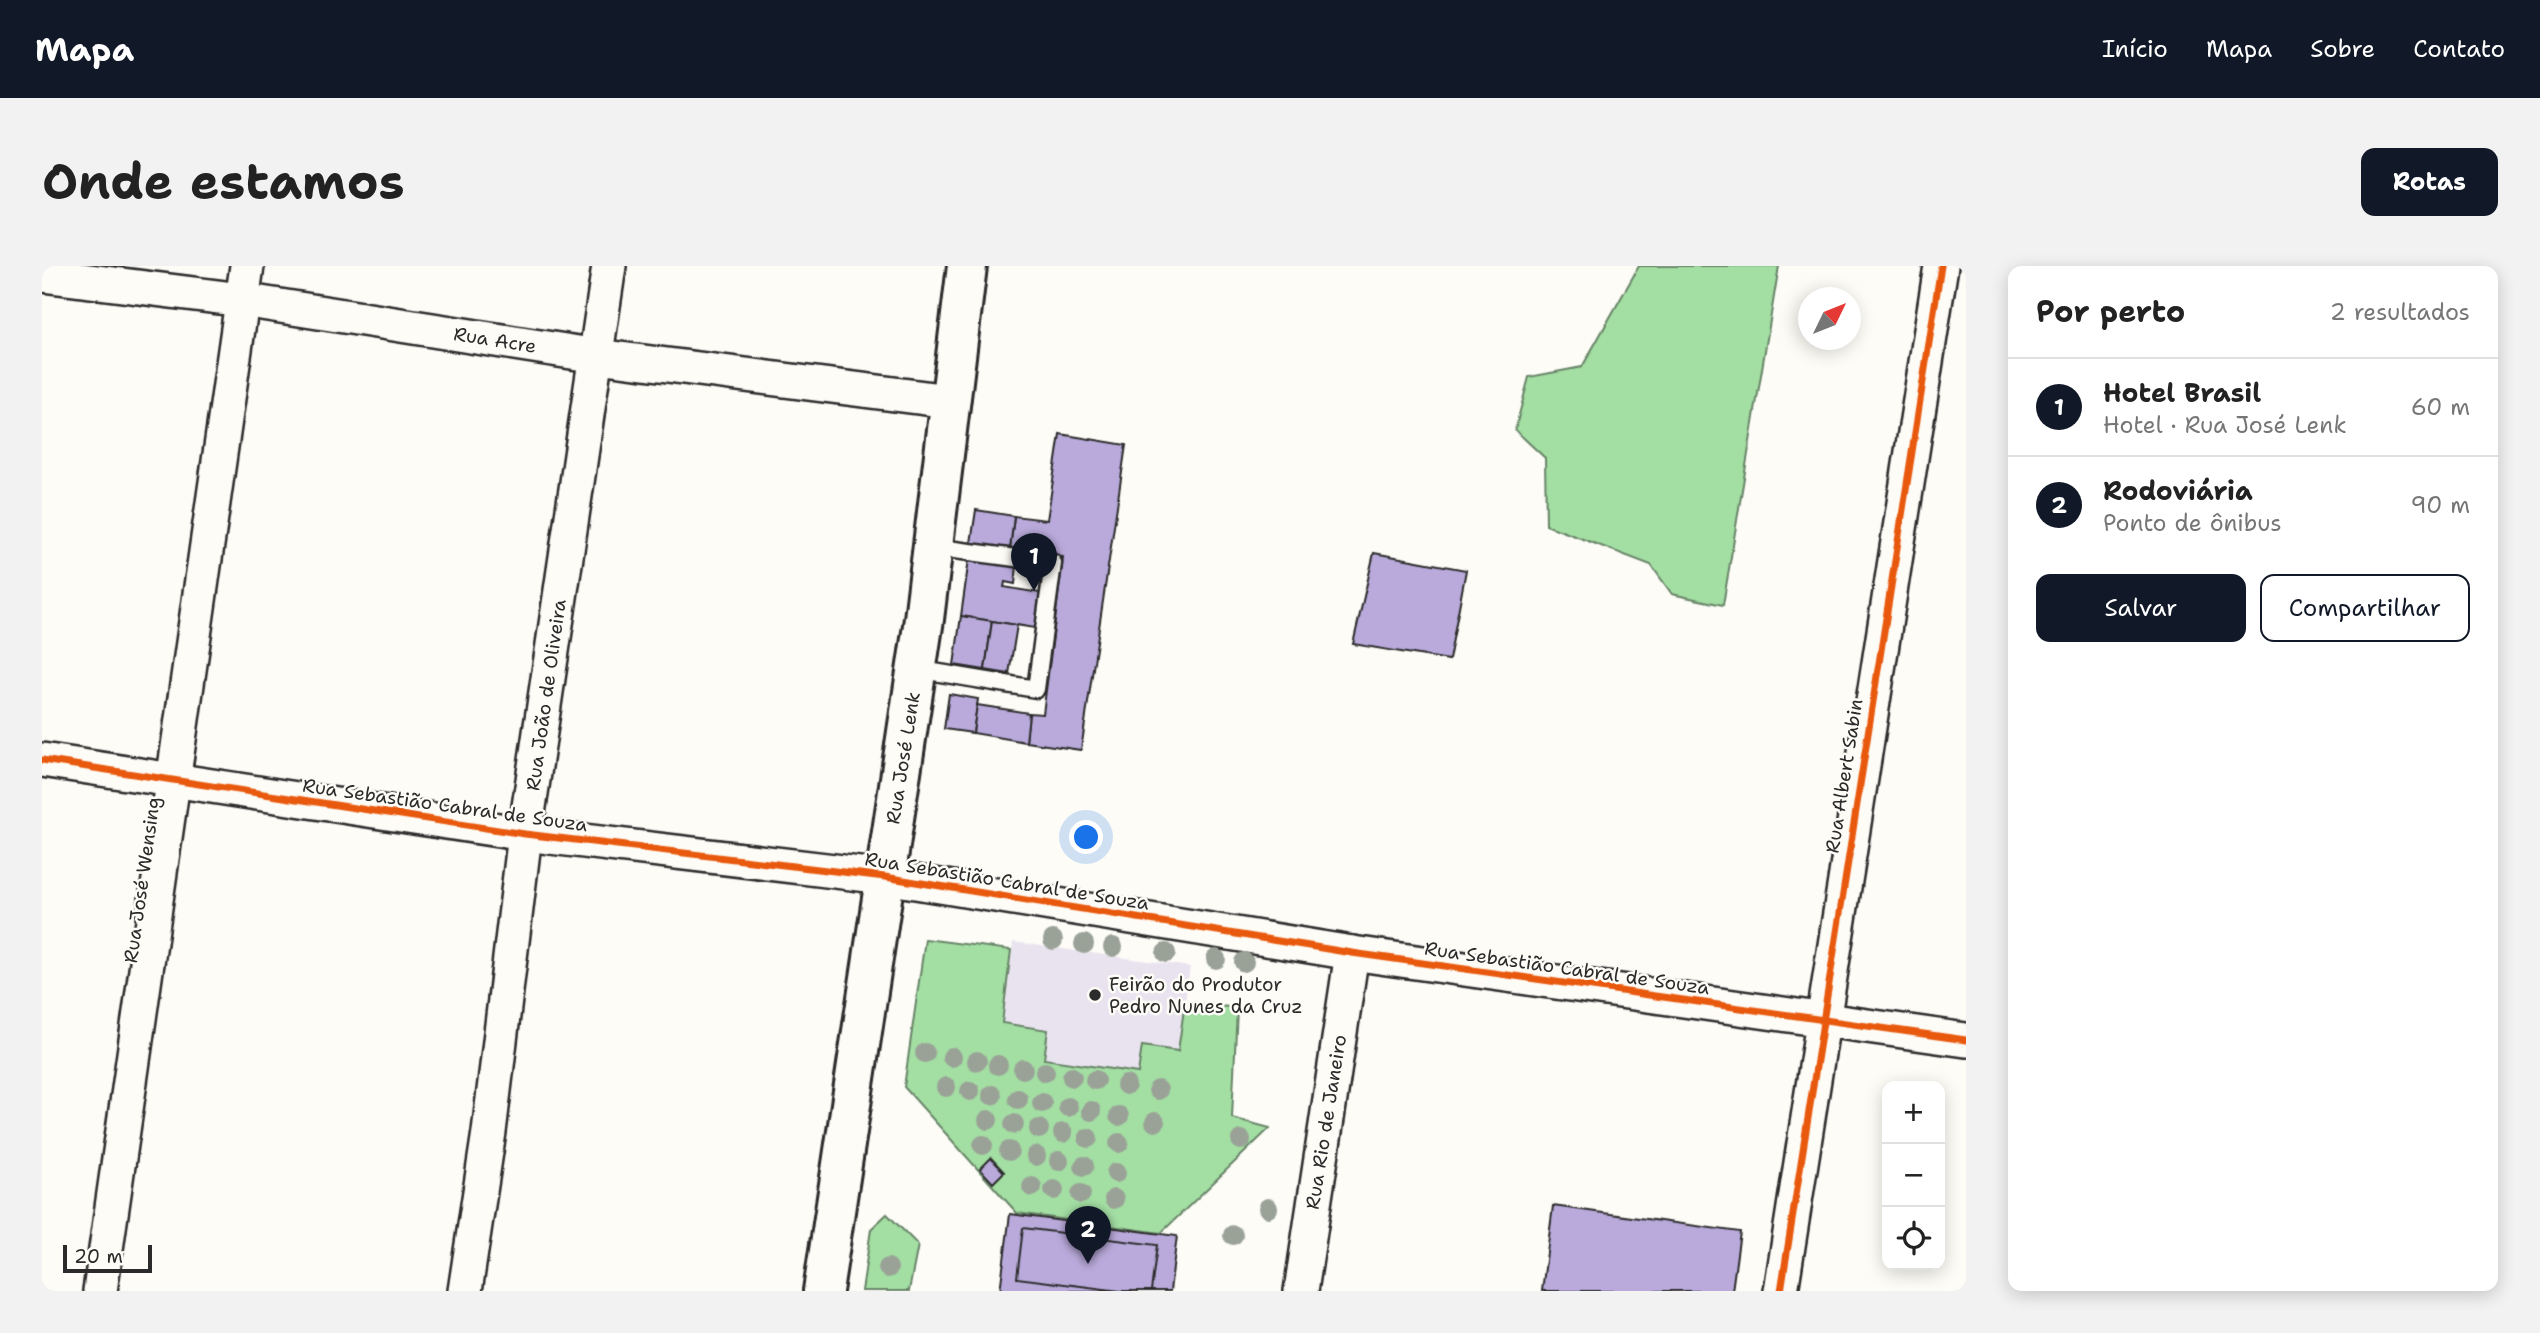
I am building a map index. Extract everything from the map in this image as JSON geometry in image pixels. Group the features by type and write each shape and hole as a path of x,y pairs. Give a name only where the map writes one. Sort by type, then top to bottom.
{"street":[{"name":"Rua José Wensing","path":"100,1291 247,266"},
{"name":"Rua João de Oliveira","path":"466,1291 489,1132 526,834 609,266"},
{"name":"Rua José Lenk","path":"823,1291 916,669 967,266"},
{"name":"Rua Albert Sabin","path":"1781,1291 1941,266"},
{"name":"Rua Acre","path":"42,275 242,300 597,356 949,401"},
{"name":"Rua Sebastião Cabral de Souza","path":"42,760 526,834 885,877 1352,953 1966,1040"},
{"name":"Rua Rio de Janeiro","path":"1301,1291 1352,953"}],"lane":[{"path":"916,669 1036,689 1053,563 932,547"}],"shaded area":[{"name":"Feirão do Produtor Pedro Nunes da Cruz","path":"1013,942 1190,967 1178,1051 1138,1073 1044,1059 1002,1023"}],"green space":[{"path":"1639,266 1779,266 1723,605 1672,594 1651,565 1546,525 1545,458 1515,430 1529,377 1582,367"},
{"path":"925,939 1011,950 1002,1023 1048,1030 1044,1059 1138,1073 1142,1046 1178,1051 1185,1002 1237,1008 1232,1118 1270,1128 1161,1233 1017,1213 904,1087"},
{"path":"887,1214 918,1245 909,1291 862,1291 871,1229"}],"building":[{"path":"1060,434 1126,445 1081,750 1026,742 1029,713 1043,714 1063,557 1010,549 1014,516 1047,520"},
{"path":"976,510 1014,516 1010,549 971,543"},
{"path":"1374,553 1466,570 1449,660 1353,644"},
{"path":"969,559 1017,566 1015,584 1005,582 1004,587 1040,593 1035,628 961,616"},
{"path":"961,616 992,621 985,670 954,665"},
{"path":"992,621 1017,625 1009,674 985,670"},
{"path":"949,694 978,699 973,733 944,729"},
{"path":"977,705 1029,713 1026,742 973,733"},
{"path":"991,1158 1004,1172 993,1183 980,1169"},
{"path":"1553,1206 1740,1232 1732,1291 1542,1291"},
{"path":"1010,1214 1177,1236 1170,1291 1000,1291"},
{"path":"1023,1228 1157,1245 1151,1291 1120,1291 1017,1278"}],"cycle path":[{"path":"1781,1291 1941,266"},
{"path":"42,760 525,834 885,877 1352,953 1966,1040"}],"place":[{"name":"Hotel Brasil","path":"1034,591"},
{"name":"Feirão do Produtor Pedro Nunes da Cruz","path":"1095,995"},
{"name":"Rodoviária","path":"1088,1264"}]}
